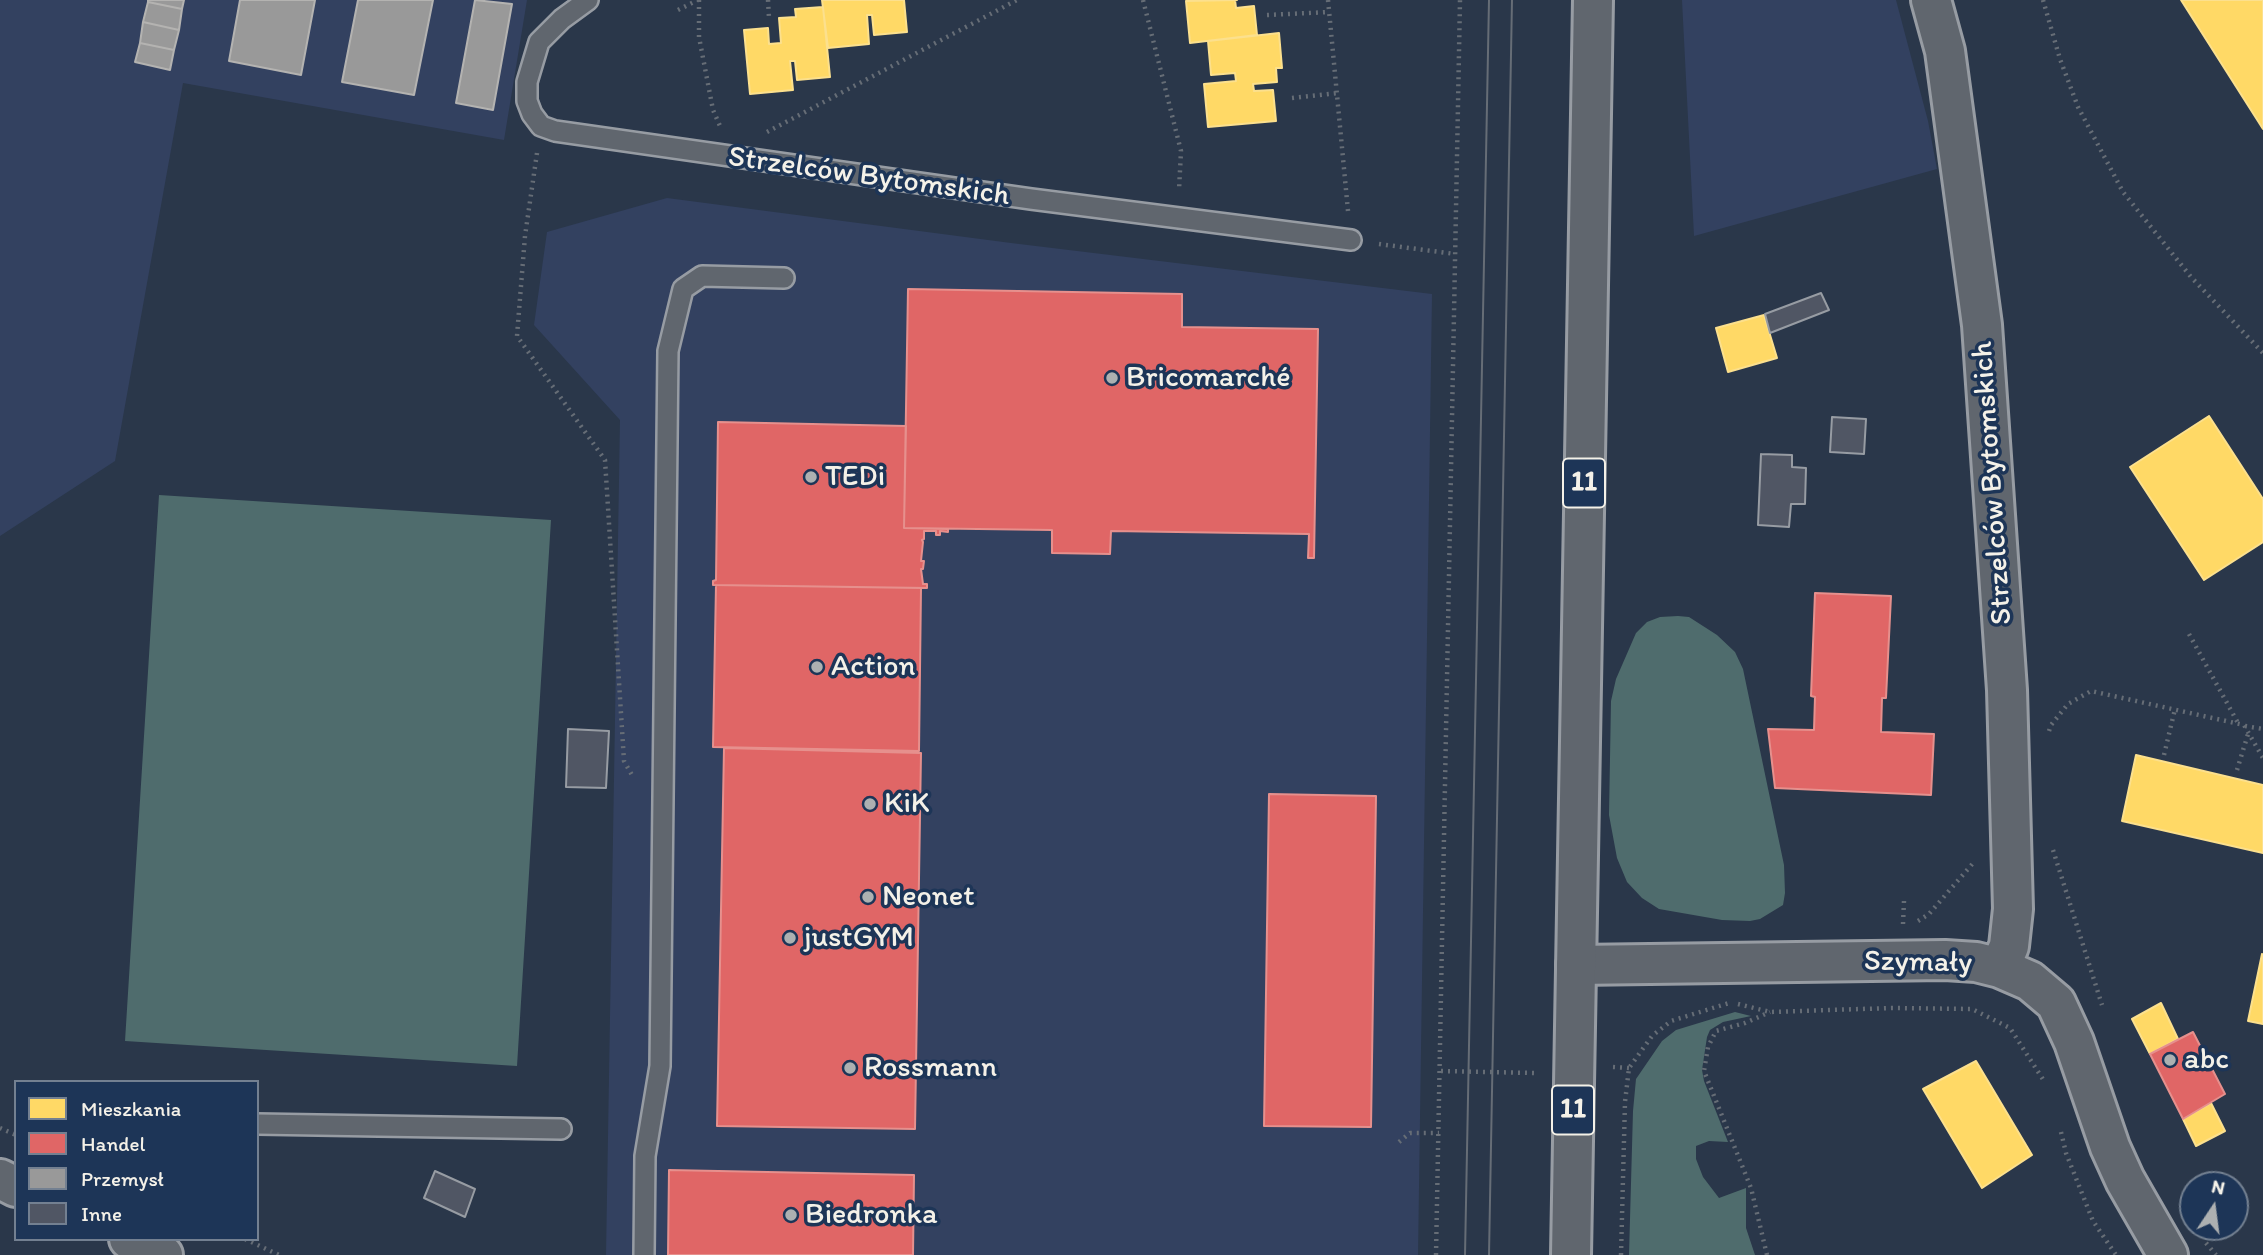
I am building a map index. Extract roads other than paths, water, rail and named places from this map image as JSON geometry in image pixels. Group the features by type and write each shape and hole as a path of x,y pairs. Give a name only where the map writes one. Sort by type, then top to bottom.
{"main road":[{"name":"11","path":"1570,1255 1593,0"},
{"name":"Strzelców Bytomskich","path":"1931,0 1945,51 1964,175 1983,339 2007,690 2013,909 2009,946 2000,968"},
{"name":"Szymały","path":"1576,965 1945,960 1976,962 2000,968 2030,981 2056,1003 2074,1042 2110,1147 2125,1180 2168,1255"},
{"path":"133,1241 162,1255"}],"lane":[{"name":"Strzelców Bytomskich","path":"588,0 562,19 539,42 527,82 527,101 532,114 541,125 555,131 1351,240"},
{"path":"643,1255 645,1156 660,1066 668,351 683,289 702,276 784,278"},
{"path":"259,1124 561,1129"}],"tram line":[{"path":"1465,1255 1489,0"},
{"path":"1489,1255 1512,0"}],"place":[{"name":"Bricomarché","path":"1112,378"},
{"name":"TEDi","path":"811,477"},
{"name":"Action","path":"817,667"},
{"name":"KiK","path":"870,804"},
{"name":"Neonet","path":"868,897"},
{"name":"justGYM","path":"790,938"},
{"name":"abc","path":"2170,1060"},
{"name":"Rossmann","path":"850,1068"},
{"name":"Biedronka","path":"791,1215"}]}
